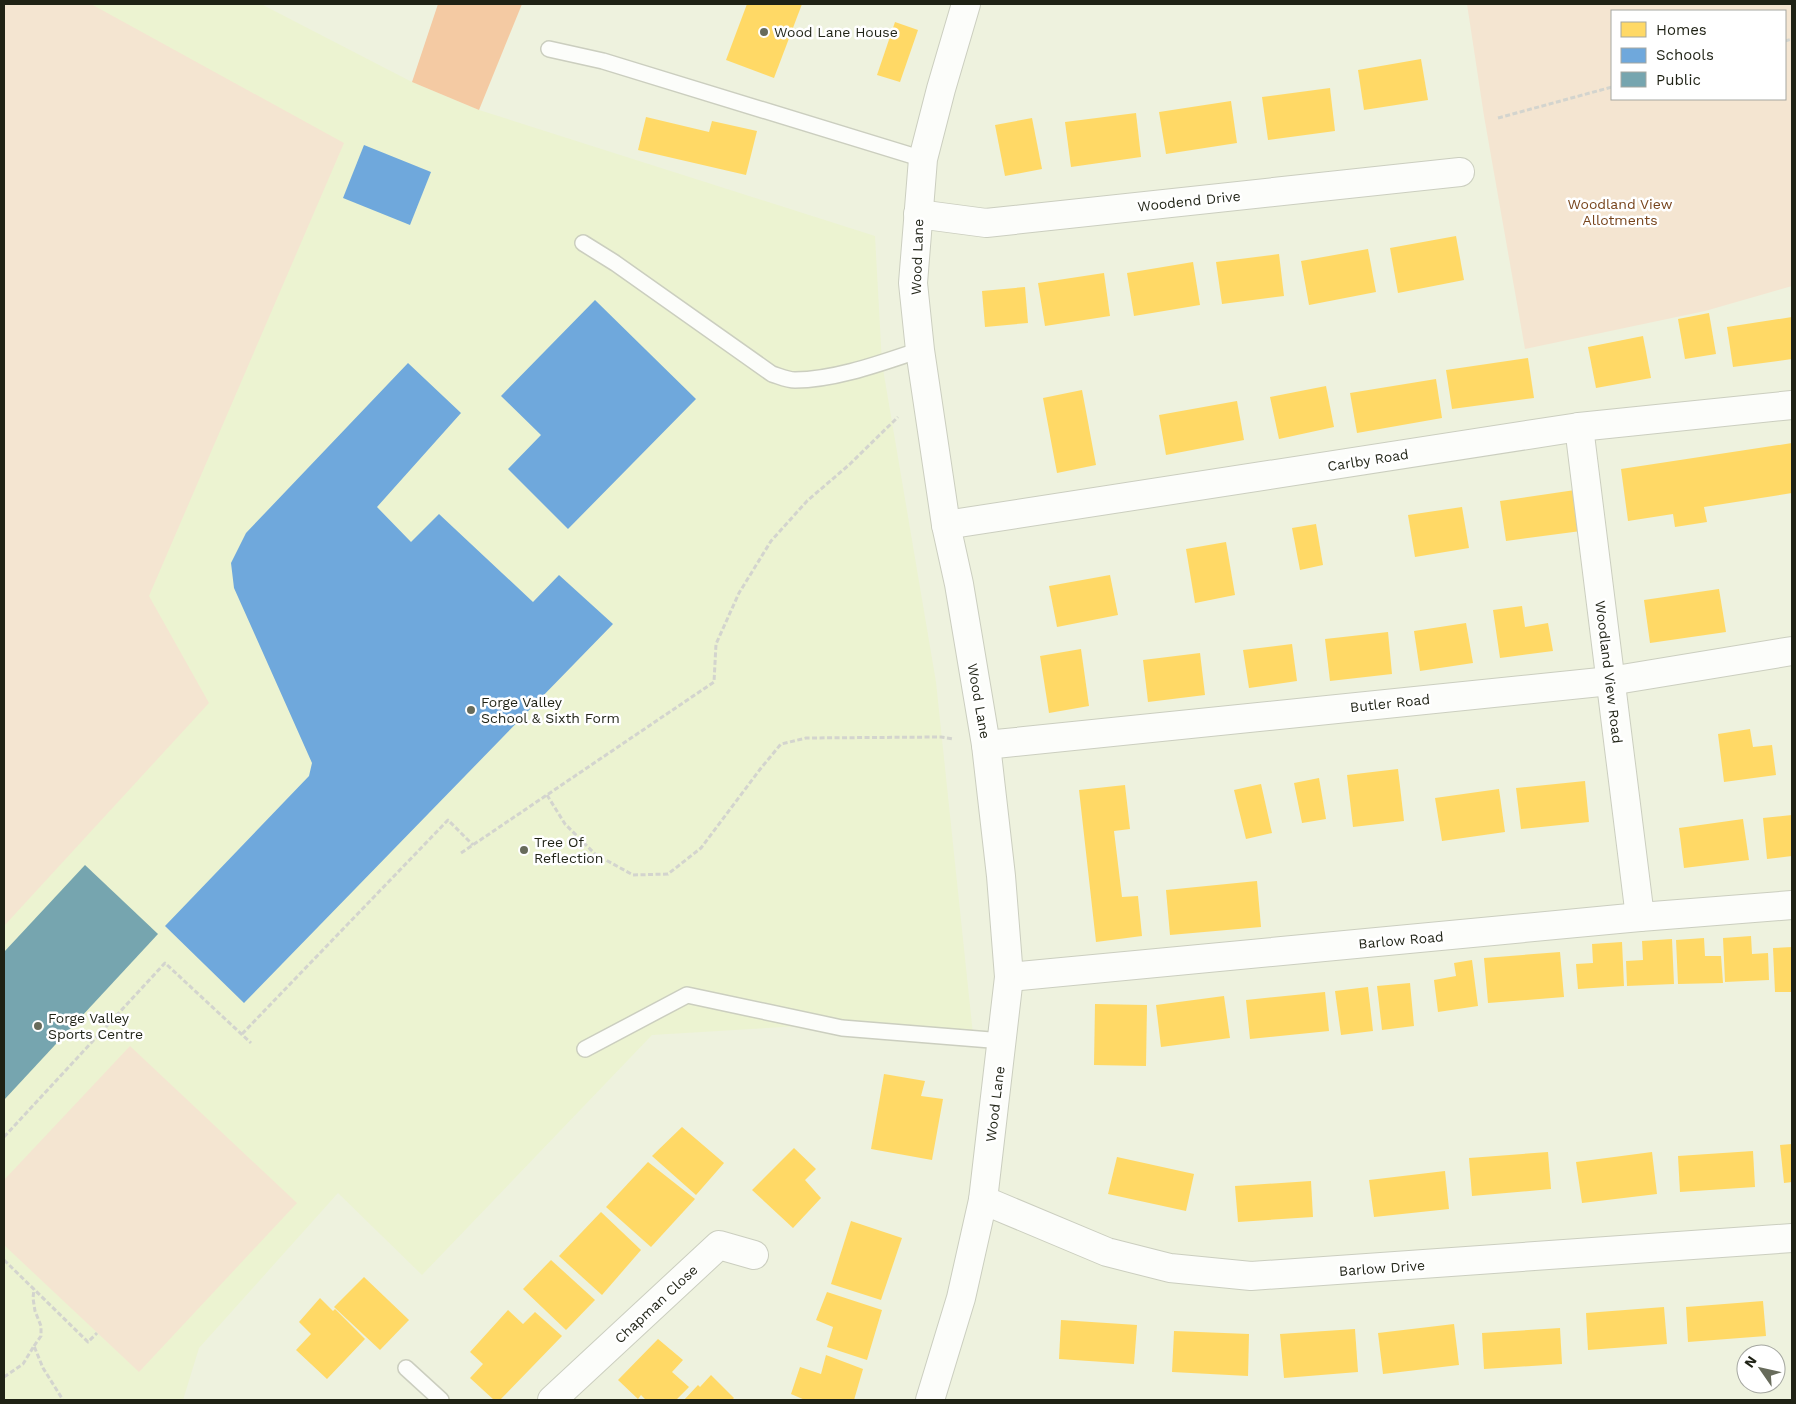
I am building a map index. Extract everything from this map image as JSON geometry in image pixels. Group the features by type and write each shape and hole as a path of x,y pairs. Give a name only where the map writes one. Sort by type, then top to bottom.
{"street":[{"name":"Wood Lane","path":"930,1400 961,1298 983,1200 1009,978 1001,876 986,745 959,584 946,525 920,350 913,283 923,159 966,4"},
{"name":"Woodend Drive","path":"918,214 986,223 1460,172"},
{"name":"Carlby Road","path":"946,525 1580,427 1792,405"},
{"name":"Woodland View Road","path":"1580,427 1640,917"},
{"name":"Butler Road","path":"986,745 1610,681 1792,651"},
{"name":"Barlow Road","path":"1009,978 1640,917 1792,905"},
{"name":"Barlow Drive","path":"983,1200 1108,1252 1170,1268 1251,1276 1792,1238"},
{"name":"Chapman Close","path":"566,1396 719,1245 754,1255"}],"lane":[{"path":"549,49 603,61 923,159"},
{"path":"583,243 772,374 792,380 827,376 920,350"},
{"path":"585,1049 687,995 842,1028 1003,1041"},
{"path":"406,1368 441,1400"}],"path":[{"path":"1498,118 1611,87"},
{"path":"461,853 714,682 716,644 739,593 771,541 807,501 850,464 892,422 926,394"},
{"path":"547,795 565,824 595,854 633,876 668,874 700,848 781,744 806,738 942,737 986,745"},
{"path":"242,1034 448,820 473,844"},
{"path":"4,1137 164,962 251,1043"},
{"path":"4,1260 88,1342 97,1333"},
{"path":"4,1378 23,1364 41,1336 41,1326 32,1298 34,1289"},
{"path":"34,1346 43,1368 62,1400"}],"shaded area":[{"name":"Forge Valley School & Sixth Form","path":"4,4 261,4 412,82 479,110 875,236 882,363 936,682 974,1044 815,1025 652,1035 422,1275 338,1193 199,1348 183,1400 4,1400"},
{"path":"438,4 522,4 479,110 412,82"}],"green space":[{"path":"4,4 91,4 344,143 149,596 209,703 4,926"},
{"name":"Woodland View Allotments","path":"1467,4 1792,4 1792,286 1705,311 1525,349 1484,116"},
{"path":"130,1046 297,1203 139,1372 4,1245 4,1180"}],"building: Homes":[{"name":"Wood Lane House","path":"747,4 802,4 774,78 726,60"},
{"path":"895,22 918,30 900,82 877,75"},
{"path":"1421,59 1428,100 1364,110 1358,70"},
{"path":"1330,88 1335,131 1268,140 1262,97"},
{"path":"1231,101 1237,143 1166,154 1159,112"},
{"path":"1136,113 1141,157 1071,167 1065,122"},
{"path":"646,117 709,132 712,121 757,131 746,175 638,150"},
{"path":"1032,118 1042,169 1005,176 995,125"},
{"path":"1456,236 1464,280 1398,293 1390,248"},
{"path":"1368,249 1376,292 1309,305 1301,261"},
{"path":"1279,254 1284,296 1222,304 1216,262"},
{"path":"1193,262 1200,305 1134,316 1127,273"},
{"path":"1104,273 1110,316 1045,326 1038,283"},
{"path":"1025,287 1028,323 985,327 982,291"},
{"path":"1709,313 1716,354 1685,359 1678,319"},
{"path":"1792,317 1792,359 1733,367 1727,327"},
{"path":"1643,336 1651,378 1596,388 1588,347"},
{"path":"1528,358 1534,398 1452,409 1446,370"},
{"path":"1436,379 1442,418 1357,433 1350,393"},
{"path":"1326,386 1334,427 1279,439 1270,397"},
{"path":"1082,390 1096,465 1057,473 1043,398"},
{"path":"1237,401 1244,440 1166,455 1159,415"},
{"path":"1792,443 1792,493 1704,507 1707,522 1675,527 1673,514 1628,521 1621,469"},
{"path":"1575,490 1581,531 1506,541 1500,501"},
{"path":"1462,507 1469,548 1415,557 1408,515"},
{"path":"1316,524 1323,565 1300,570 1292,528"},
{"path":"1226,542 1235,595 1195,603 1186,549"},
{"path":"1110,575 1118,615 1057,627 1049,586"},
{"path":"1719,589 1726,632 1650,643 1644,600"},
{"path":"1522,606 1525,627 1548,623 1553,651 1500,658 1493,610"},
{"path":"1466,623 1473,663 1420,671 1414,631"},
{"path":"1388,632 1392,674 1330,681 1325,639"},
{"path":"1292,644 1297,681 1249,688 1243,650"},
{"path":"1081,649 1089,706 1049,713 1040,656"},
{"path":"1200,653 1205,695 1148,702 1143,660"},
{"path":"1750,729 1753,747 1772,745 1776,775 1724,782 1718,734"},
{"path":"1398,769 1404,821 1353,827 1347,775"},
{"path":"1319,778 1326,819 1302,823 1294,783"},
{"path":"1585,781 1589,822 1521,829 1516,788"},
{"path":"1261,784 1272,833 1246,839 1234,790"},
{"path":"1125,785 1130,829 1114,831 1122,897 1138,896 1142,936 1096,942 1079,790"},
{"path":"1499,789 1505,832 1442,841 1435,798"},
{"path":"1792,815 1792,856 1767,859 1763,818"},
{"path":"1743,819 1749,860 1684,868 1679,828"},
{"path":"1257,881 1261,927 1170,935 1166,890"},
{"path":"1751,936 1752,954 1768,953 1769,980 1725,982 1723,938"},
{"path":"1704,938 1705,956 1721,956 1723,983 1678,984 1676,940"},
{"path":"1672,939 1674,984 1627,986 1626,961 1643,960 1642,941"},
{"path":"1622,942 1624,986 1578,989 1576,964 1593,963 1592,944"},
{"path":"1792,947 1792,992 1775,992 1773,948"},
{"path":"1560,952 1564,997 1488,1003 1484,958"},
{"path":"1472,960 1478,1006 1438,1012 1434,980 1456,976 1454,963"},
{"path":"1410,983 1414,1026 1382,1030 1377,986"},
{"path":"1368,987 1373,1031 1341,1035 1335,991"},
{"path":"1325,992 1329,1031 1250,1039 1246,1000"},
{"path":"1224,996 1230,1038 1161,1047 1156,1005"},
{"path":"1095,1004 1147,1005 1146,1066 1094,1065"},
{"path":"884,1074 925,1081 921,1096 943,1099 932,1160 871,1149"},
{"path":"682,1127 724,1163 696,1195 652,1156"},
{"path":"1792,1144 1792,1182 1784,1183 1780,1145"},
{"path":"794,1148 816,1169 805,1180 821,1198 793,1228 752,1190"},
{"path":"1753,1151 1755,1187 1680,1192 1678,1156"},
{"path":"1548,1152 1551,1189 1472,1196 1469,1158"},
{"path":"1652,1152 1657,1194 1582,1203 1576,1162"},
{"path":"1117,1157 1194,1174 1186,1211 1108,1194"},
{"path":"648,1162 695,1199 651,1247 606,1207"},
{"path":"1445,1171 1449,1209 1374,1217 1369,1180"},
{"path":"1311,1181 1313,1217 1238,1222 1235,1186"},
{"path":"601,1212 641,1250 602,1295 559,1256"},
{"path":"851,1221 902,1238 881,1300 831,1284"},
{"path":"551,1260 595,1300 566,1330 523,1289"},
{"path":"364,1277 409,1320 380,1350 334,1307"},
{"path":"827,1292 882,1310 867,1360 827,1347 833,1327 816,1320"},
{"path":"320,1298 333,1311 335,1309 365,1339 327,1379 296,1350 311,1334 299,1322"},
{"path":"1763,1301 1766,1336 1688,1342 1686,1307"},
{"path":"1664,1307 1667,1344 1588,1350 1586,1313"},
{"path":"508,1310 523,1324 535,1312 562,1336 500,1400 494,1400 470,1378 483,1364 470,1352"},
{"path":"1061,1320 1137,1325 1134,1364 1059,1359"},
{"path":"1454,1324 1459,1365 1383,1374 1378,1333"},
{"path":"1560,1328 1562,1364 1484,1369 1482,1333"},
{"path":"1355,1329 1358,1372 1284,1378 1280,1334"},
{"path":"1174,1331 1249,1334 1248,1376 1172,1372"},
{"path":"658,1339 683,1360 672,1372 689,1387 676,1400 646,1400 641,1395 638,1399 618,1380"},
{"path":"826,1355 863,1369 854,1400 805,1400 791,1394 800,1367 821,1374"},
{"path":"711,1375 734,1398 732,1400 684,1400 698,1385 700,1387"}],"building: Schools":[{"path":"364,145 431,172 410,225 343,198"},
{"path":"595,300 696,399 568,529 508,469 541,435 501,396"},
{"path":"408,363 461,413 377,507 411,542 439,514 533,602 559,575 613,624 244,1003 165,926 309,776 312,763 234,588 231,563 246,533"}],"building: Public":[{"name":"Forge Valley Sports Centre","path":"85,865 158,934 4,1100 4,952"}],"place":[{"name":"Wood Lane House","path":"764,32"},
{"name":"Forge Valley School & Sixth Form","path":"471,710"},
{"name":"Tree Of Reflection","path":"524,850"},
{"name":"Forge Valley Sports Centre","path":"38,1026"}]}
